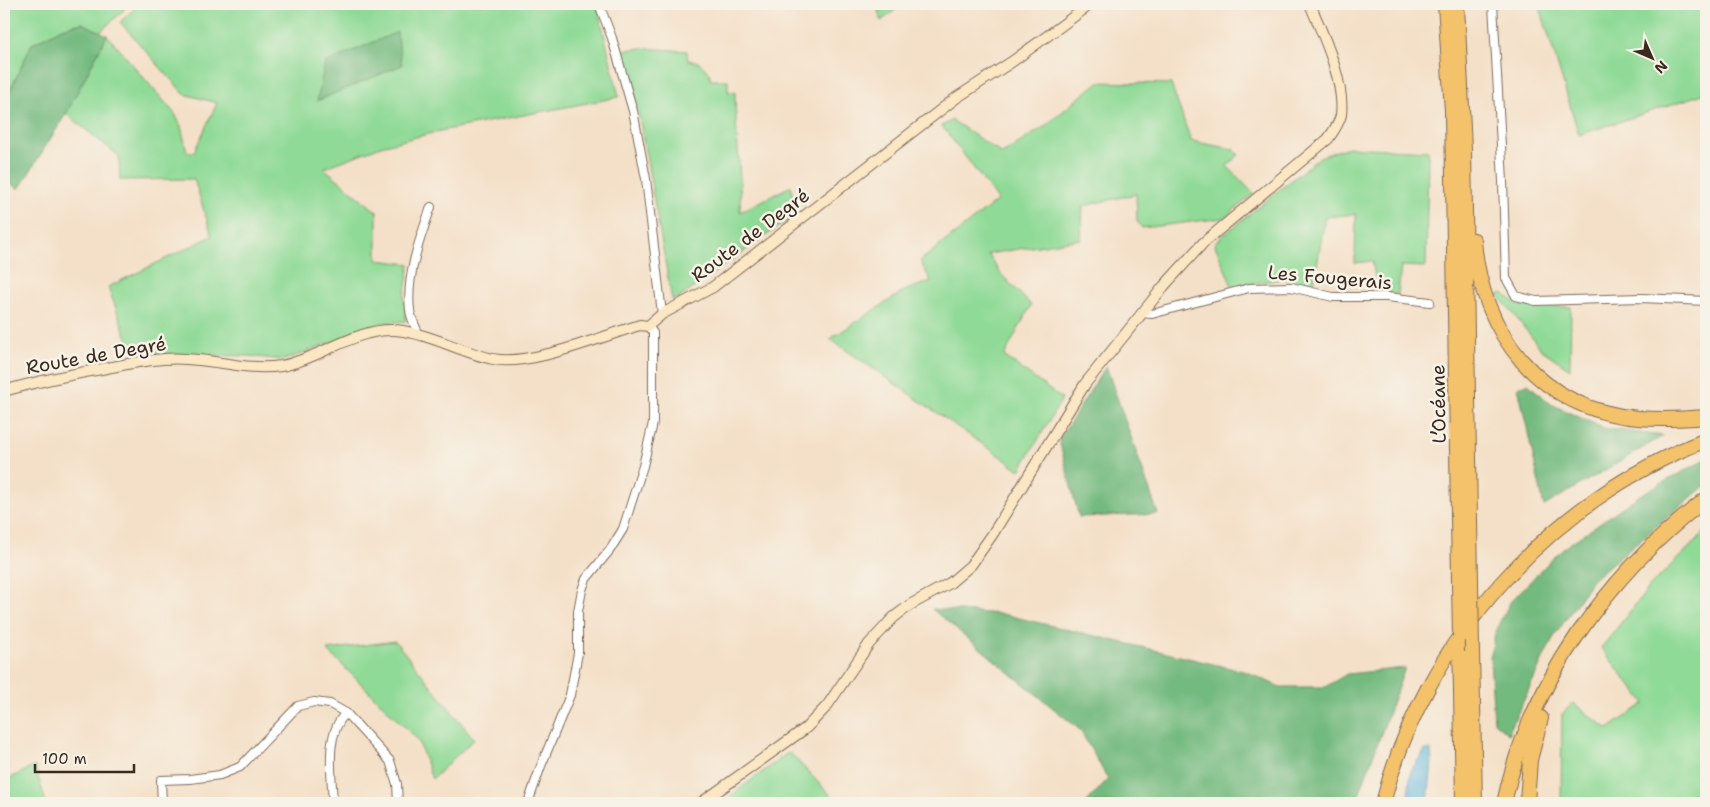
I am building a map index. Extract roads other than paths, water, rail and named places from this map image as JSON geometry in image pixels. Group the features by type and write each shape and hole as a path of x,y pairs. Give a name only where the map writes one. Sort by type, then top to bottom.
{"highway":[{"name":"L’Océane","path":"1446,4 1452,111 1467,653 1475,803"},
{"name":"L’Océane","path":"1457,4 1465,195 1465,582"},
{"path":"1465,195 1472,212 1474,248 1485,300 1503,336 1532,373 1566,397 1610,413 1636,418 1668,420 1706,416"},
{"path":"1383,803 1405,738 1428,686 1453,644 1509,575 1548,537 1603,495 1641,471 1706,440"},
{"path":"1504,803 1517,756 1539,702 1578,636 1613,588 1642,555 1706,499"},
{"path":"1527,803 1530,760 1542,715 1555,684 1572,654 1578,636"},
{"name":"L’Océane","path":"1463,803 1462,724 1467,653"},
{"path":"1455,803 1456,741 1462,724"}],"street":[{"path":"599,4 612,38 633,111 646,179 662,314"},
{"name":"Route de Degré","path":"4,391 65,376 158,360 187,358 258,367 278,366 298,362 374,331 396,330 420,335 479,356 506,361 526,359 640,325 648,326 662,314 721,282 956,98 1013,61 1091,4"},
{"path":"702,803 806,728 827,706 869,644 886,625 910,605 955,580 971,565 992,535 1085,384 1142,313 1203,243 1316,150 1336,128 1341,114 1335,67 1310,4"},
{"path":"1493,4 1503,181 1506,278 1516,296 1536,301 1641,298 1706,301"},
{"path":"420,335 412,320 410,302 416,251 431,207"},
{"name":"Les Fougerais","path":"1142,313 1152,314 1248,288 1291,287 1333,297 1387,298 1430,302"},
{"path":"528,803 572,688 578,653 579,603 582,590 586,579 610,550 623,529 643,466 653,416 653,333 648,326"},
{"path":"162,803 161,780 190,780 220,775 240,767 298,706 314,702 330,704 346,714 390,761 398,784 398,803"},
{"path":"333,803 334,728 346,714"}],"water":[{"path":"1425,750 1431,750 1432,762 1428,803 1407,803 1411,770"}]}
